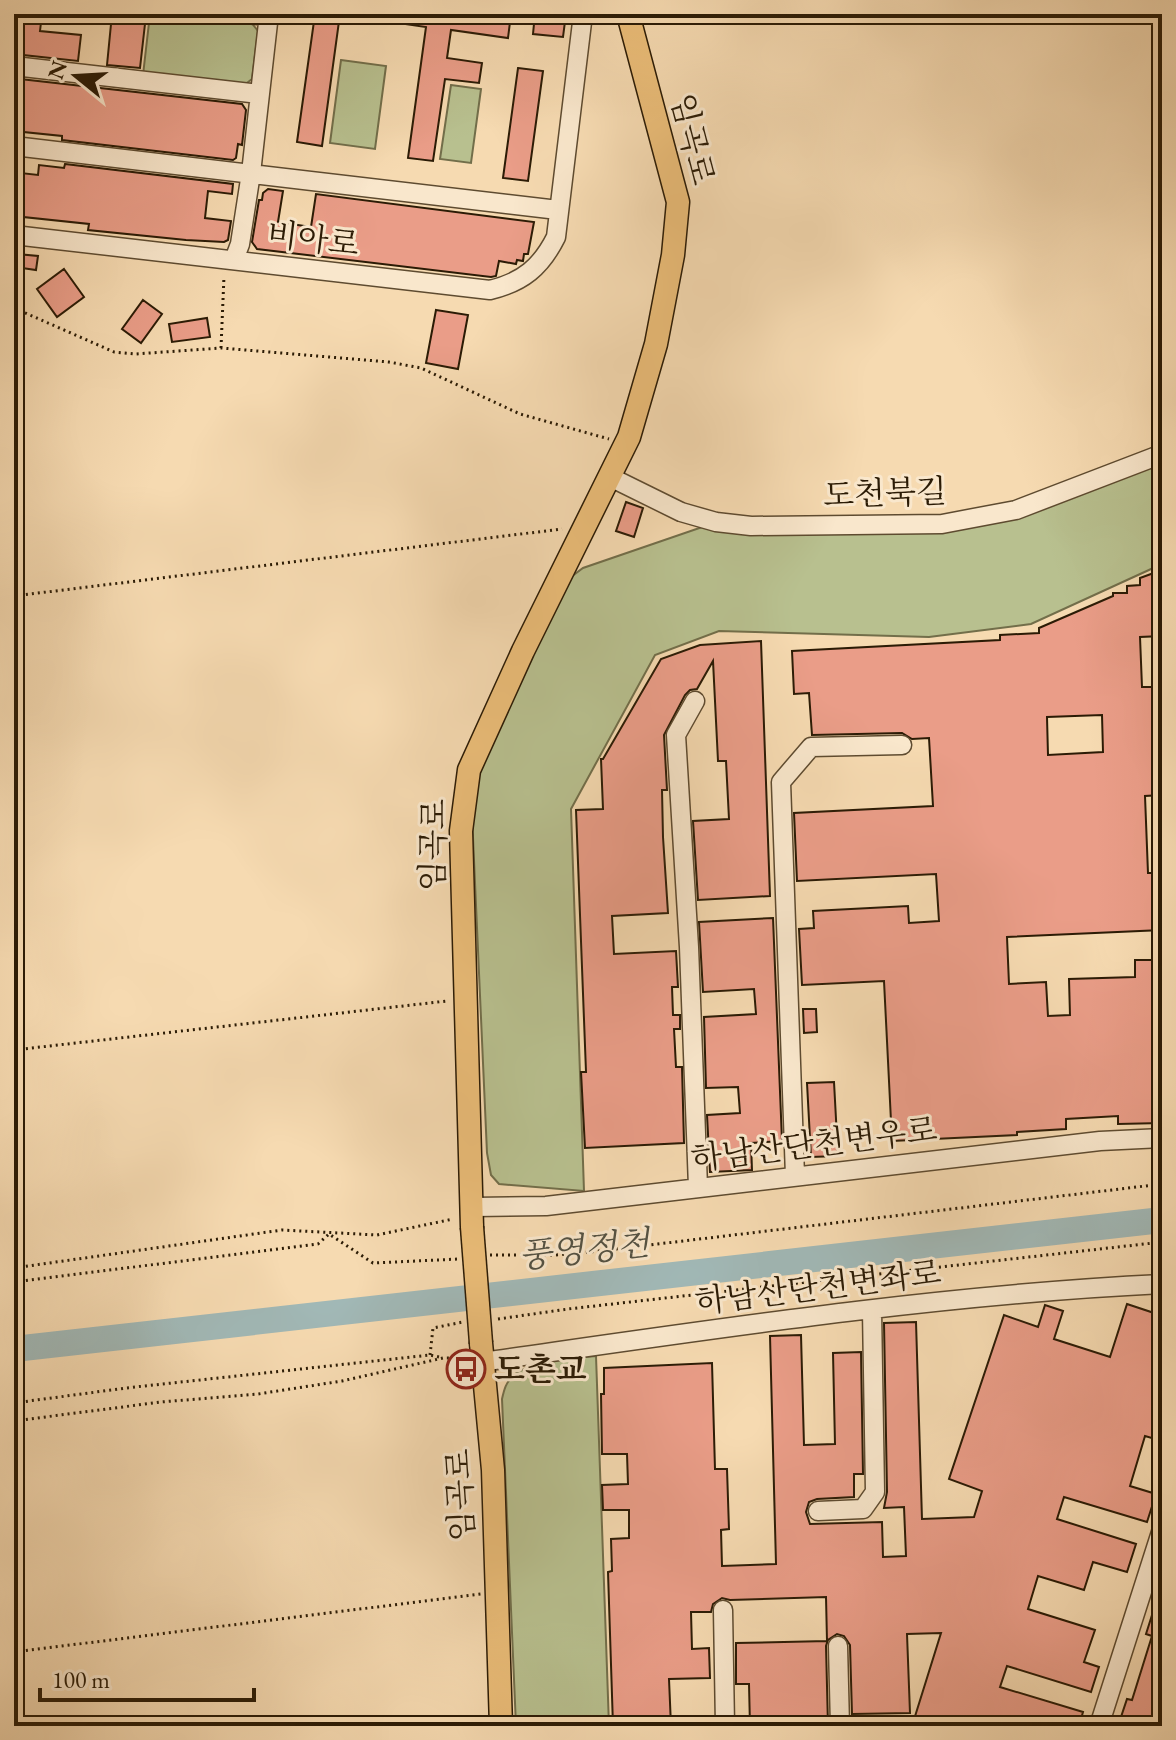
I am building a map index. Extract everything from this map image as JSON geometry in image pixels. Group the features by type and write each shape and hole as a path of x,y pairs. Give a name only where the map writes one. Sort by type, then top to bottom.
{"main road":[{"name":"임곡로","path":"501,1726 493,1470 473,1217 461,831 469,770 625,444 656,344 673,255 678,202 628,14"}],"street":[{"path":"234,260 240,244 251,173 269,15 246,14"},
{"name":"비아로","path":"14,235 490,290 512,285 531,273 546,257 556,237 583,14"},
{"path":"14,66 259,94"},
{"name":"비아로","path":"14,146 558,210"},
{"name":"도천북길","path":"610,477 681,512 716,522 751,526 942,524 1016,510 1162,454"},
{"path":"695,701 676,735 689,947 698,1187"},
{"path":"795,1176 781,782 811,747 902,745"},
{"name":"하남산단천변우로","path":"473,1217 698,1187 1084,1143 1162,1138"},
{"name":"하남산단천변좌로","path":"482,1352 1063,1288 1162,1284"},
{"path":"818,1511 863,1509 875,1492 872,1310"},
{"path":"1099,1726 1162,1529"},
{"path":"723,1610 725,1726"},
{"path":"838,1646 840,1726"}],"path":[{"path":"221,348 224,273 234,260"},
{"path":"14,308 114,352 135,354 221,348 389,362 421,368 520,414 625,444"},
{"path":"14,596 584,526"},
{"path":"14,1050 467,999"},
{"path":"484,1255 555,1255 599,1251 1162,1184"},
{"path":"14,1268 282,1230 377,1235 473,1217"},
{"path":"329,1234 373,1263 462,1258"},
{"path":"14,1282 318,1244 329,1234"},
{"path":"487,1320 1162,1242"},
{"path":"430,1355 433,1328 464,1322"},
{"path":"14,1421 270,1392 342,1381 443,1358 464,1358 482,1352"},
{"path":"14,1403 430,1355 443,1358"},
{"path":"14,1652 496,1592"}],"green space":[{"path":"150,14 250,21 258,31 252,79 243,86 143,75"},
{"path":"341,60 386,66 375,149 330,143"},
{"path":"451,85 481,89 471,163 440,159"},
{"path":"1162,453 1162,564 1031,624 929,637 719,631 655,655 571,809 584,1191 499,1184 491,1175 487,1153 472,815 478,776 486,752 571,577 583,568 711,524 956,523"},
{"path":"596,1356 609,1726 516,1726 502,1399 509,1381 520,1371 552,1361"}],"building":[{"path":"14,14 42,14 40,31 81,35 78,61 14,54"},
{"path":"112,14 146,15 140,68 107,65"},
{"path":"315,14 340,14 322,146 297,142"},
{"path":"384,14 511,14 508,38 451,30 447,58 482,63 479,83 445,79 433,161 408,158 426,27 384,21"},
{"path":"535,14 566,14 563,37 533,34"},
{"path":"518,68 543,71 528,181 503,178"},
{"path":"20,79 242,104 246,110 242,145 238,144 233,160 62,140 62,136 14,131 14,110 17,110"},
{"path":"65,164 233,184 232,194 208,191 205,218 231,221 228,240 186,240 88,230 89,224 14,216 14,180 21,181 21,173 38,175 39,165 64,168"},
{"path":"268,189 283,191 278,222 311,227 316,194 534,222 528,254 524,254 523,261 517,260 516,264 499,261 496,276 491,277 257,249 252,242 259,200"},
{"path":"17,254 38,256 36,270 15,267"},
{"path":"64,269 84,297 57,317 37,289"},
{"path":"143,300 162,314 141,343 122,329"},
{"path":"436,310 468,315 458,369 426,363"},
{"path":"207,318 210,337 172,342 169,324"},
{"path":"626,502 643,508 634,537 616,531"},
{"path":"1162,570 1162,636 1140,637 1142,687 1162,687 1162,795 1145,796 1148,873 1162,873 1162,930 1007,937 1009,984 1046,982 1048,1016 1070,1015 1069,979 1135,977 1135,960 1162,960 1162,1123 1118,1124 1118,1116 1066,1119 1066,1129 1017,1132 1017,1135 892,1141 884,981 802,985 799,929 814,928 813,911 908,906 909,923 939,921 936,874 797,881 794,813 933,806 929,738 912,739 902,733 812,735 809,693 794,694 792,651 1000,640 1000,635 1039,633 1039,628 1113,596 1113,593 1127,593 1127,586 1140,585 1140,578","holes":["1102,715 1103,752 1048,755 1047,717"]},
{"path":"761,641 770,896 698,900 693,821 729,819 726,761 718,761 713,661 697,689 685,695 664,735 667,790 662,790 663,837 668,913 612,916 614,954 676,951 678,987 672,987 673,1015 680,1015 680,1029 674,1029 676,1067 682,1067 684,1143 585,1148 581,1072 586,1072 576,810 603,809 601,759 661,659 700,645"},
{"path":"773,918 782,1141 751,1143 752,1170 710,1172 707,1115 740,1113 738,1087 706,1088 704,1017 756,1014 754,989 703,992 699,922"},
{"path":"803,1009 816,1009 817,1032 804,1033"},
{"path":"834,1082 838,1156 811,1157 807,1083"},
{"path":"1127,1304 1162,1319 1162,1441 1145,1436 1130,1486 1156,1494 1147,1522 1064,1497 1057,1519 1136,1544 1127,1572 1093,1562 1084,1590 1038,1576 1028,1609 1095,1630 1084,1662 1099,1667 1091,1692 1007,1666 1000,1687 1083,1712 1079,1726 912,1726 941,1633 907,1634 910,1713 852,1714 850,1645 844,1636 837,1634 828,1640 826,1646 828,1726 750,1726 749,1684 736,1684 736,1643 827,1641 826,1597 722,1598 713,1604 711,1612 691,1612 692,1649 709,1648 710,1678 669,1679 671,1726 657,1726 657,1719 634,1719 634,1726 613,1726 608,1572 612,1571 611,1539 629,1538 629,1510 603,1510 602,1485 628,1484 627,1454 602,1454 604,1368 712,1363 715,1469 727,1469 729,1529 721,1530 722,1566 776,1564 770,1336 801,1335 804,1445 835,1444 833,1353 861,1352 863,1474 854,1474 854,1497 817,1499 809,1502 806,1512 810,1524 882,1522 883,1557 906,1556 904,1507 884,1508 887,1492 884,1323 916,1322 922,1519 974,1517 982,1491 949,1479 1004,1315 1038,1327 1045,1305 1063,1311 1054,1339 1110,1357"},
{"path":"1159,1593 1162,1593 1162,1726 1118,1726 1127,1699 1132,1700 1152,1636 1146,1634"}],"waterway":[{"name":"풍영정천","path":"14,1349 1162,1220"}],"place":[{"name":"도촌교","path":"466,1369"}]}
